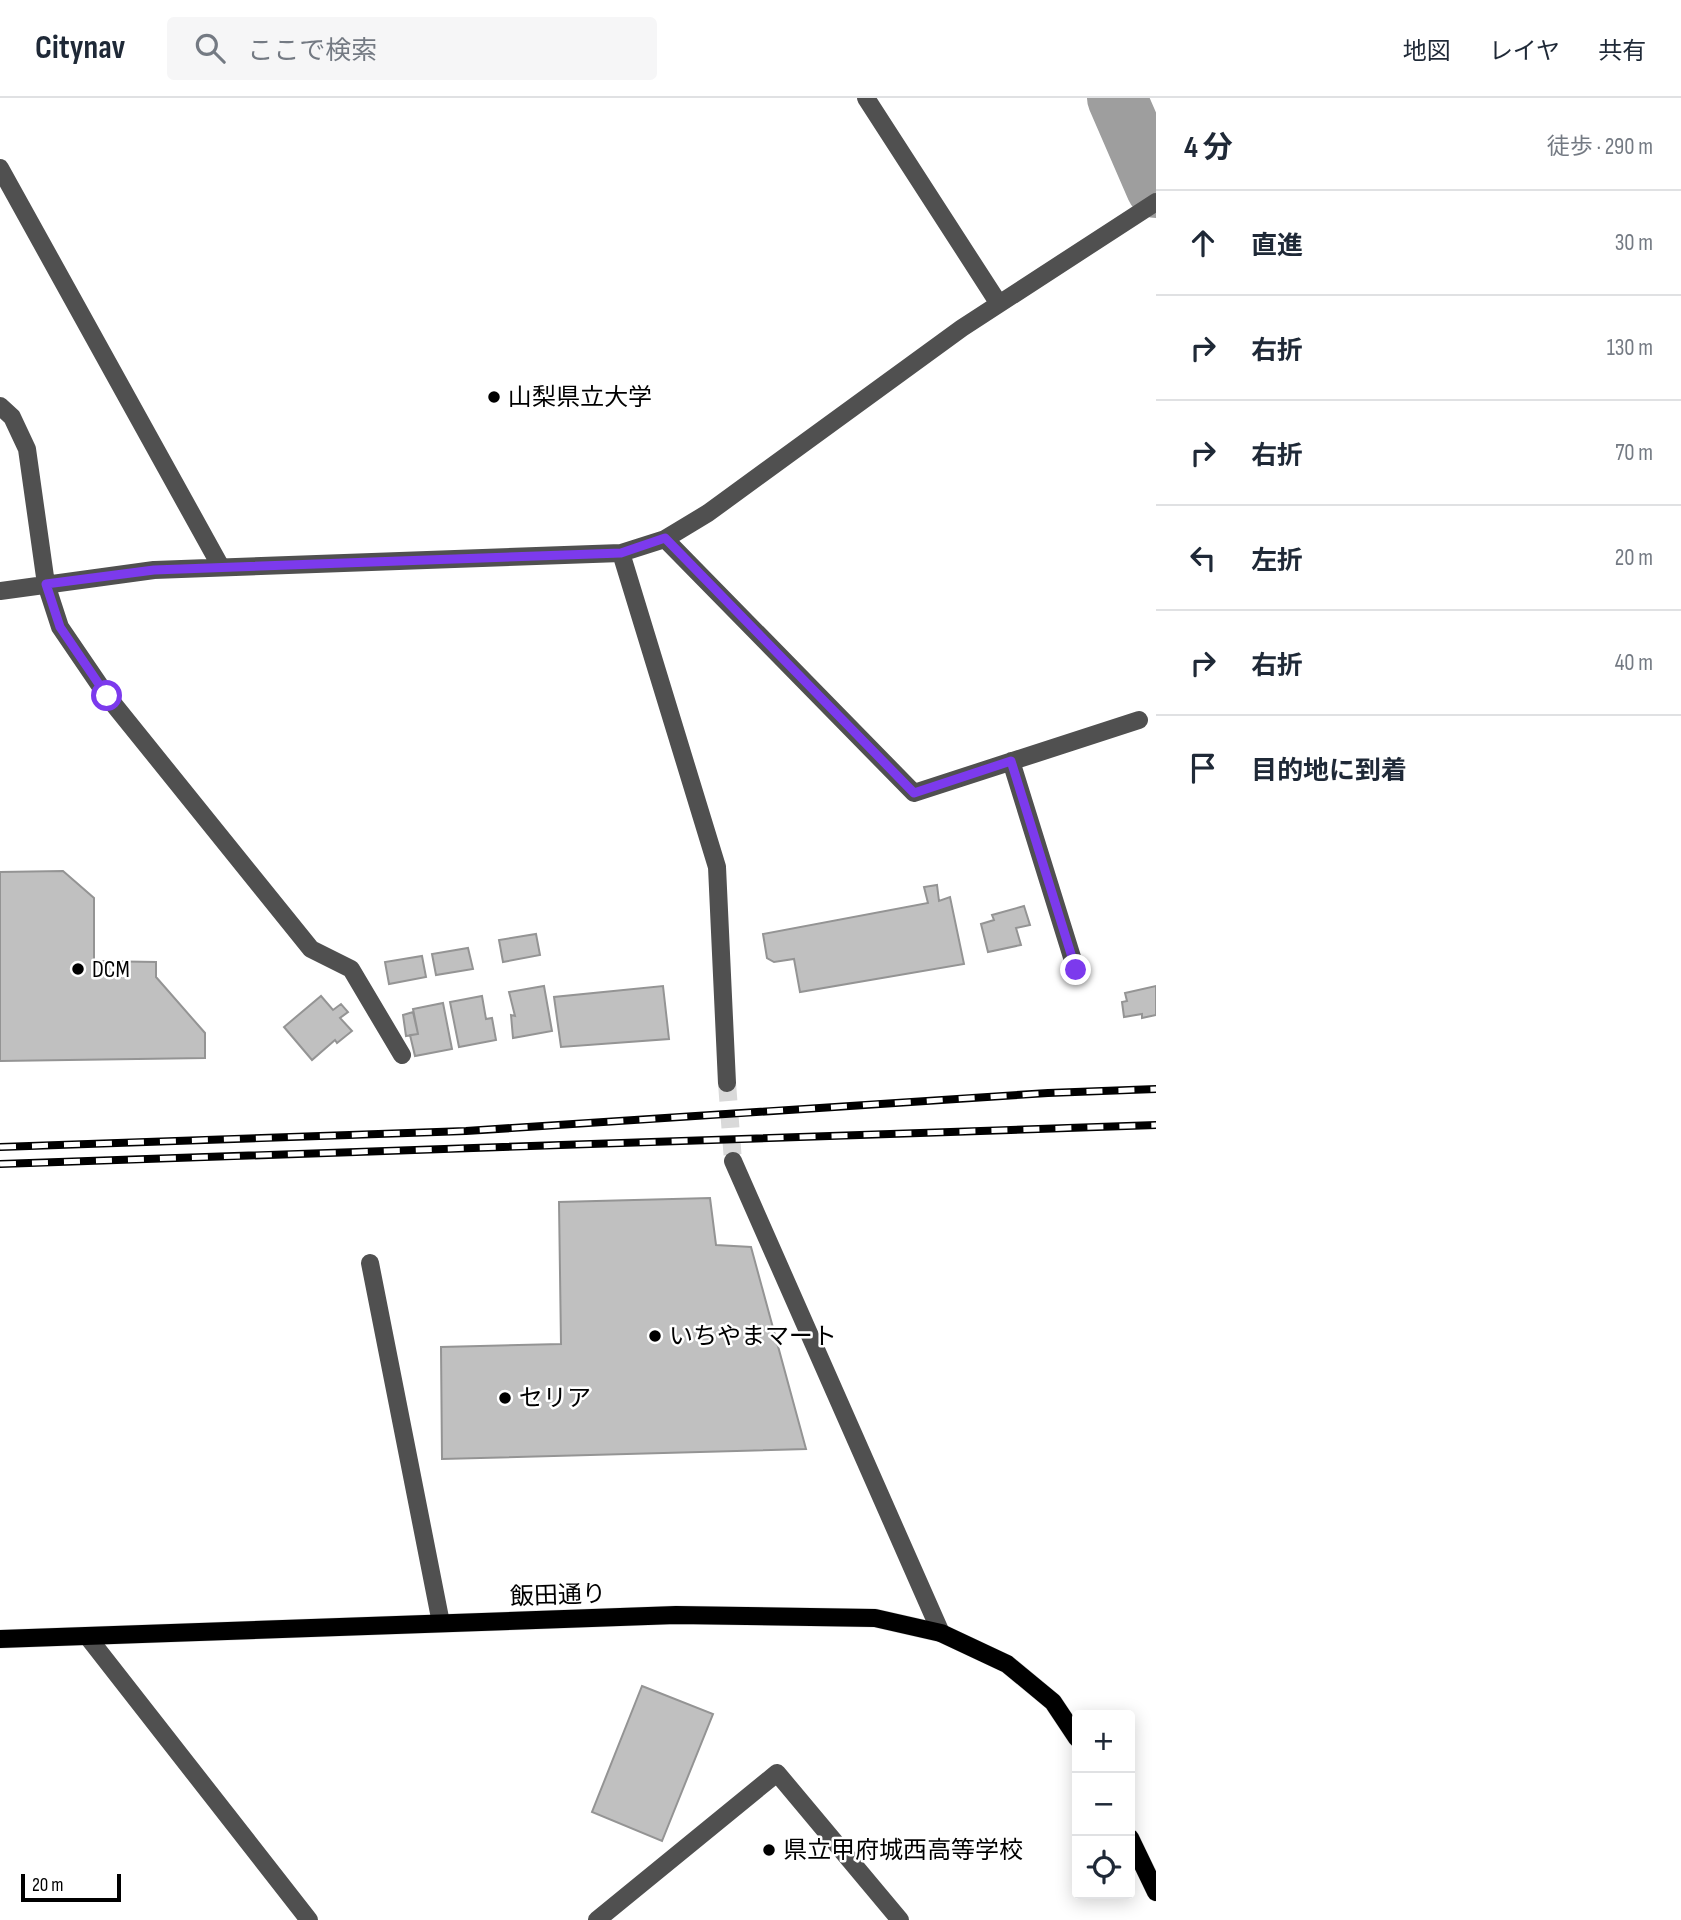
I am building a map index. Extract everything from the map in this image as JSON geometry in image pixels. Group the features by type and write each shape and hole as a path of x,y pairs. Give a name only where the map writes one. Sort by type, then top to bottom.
{"main road":[{"name":"飯田通り","path":"0,1639 676,1615 875,1618 942,1633 1007,1664 1052,1702 1072,1731"},
{"path":"1135,1848 1156,1892"}],"street":[{"path":"866,98 999,304"},
{"path":"0,168 221,567"},
{"path":"0,591 154,570 621,553 665,538 708,513 962,328 1156,202"},
{"path":"0,406 12,417 27,449 46,584 60,627 107,696 311,949 351,970 402,1055"},
{"path":"665,538 914,793 1139,720"},
{"path":"621,553 717,867 727,1083"},
{"path":"1011,761 1076,970"},
{"path":"733,1161 942,1633"},
{"path":"370,1263 441,1623"},
{"path":"87,1636 309,1920"},
{"path":"597,1920 777,1773 900,1920"}],"building":[{"name":"DCM","path":"63,871 94,898 94,961 156,962 156,977 205,1033 205,1058 0,1061 0,872"},
{"path":"937,885 939,901 950,897 964,964 800,992 794,959 774,962 767,958 763,934 928,903 924,887"},
{"path":"1024,906 1030,925 1016,928 1021,945 988,952 981,924 994,920 992,915"},
{"path":"536,934 540,955 503,962 499,940"},
{"path":"468,948 473,969 436,975 432,954"},
{"path":"422,956 426,977 389,984 385,962"},
{"path":"544,986 552,1031 513,1038 511,1015 515,1016 509,992"},
{"path":"663,986 669,1039 561,1047 554,997"},
{"path":"1156,986 1156,1015 1142,1018 1142,1014 1124,1017 1122,1002 1127,1001 1125,993"},
{"path":"321,996 333,1010 341,1004 348,1012 340,1018 352,1031 337,1043 335,1040 312,1060 284,1027"},
{"path":"482,996 486,1019 492,1018 496,1040 459,1047 450,1002"},
{"path":"443,1003 452,1049 415,1056 410,1035 418,1034 413,1009"},
{"path":"413,1012 418,1034 406,1036 403,1015"},
{"path":"710,1198 716,1245 751,1247 806,1449 442,1459 441,1347 561,1344 559,1202"},
{"path":"642,1686 713,1714 662,1841 592,1812"}],"waterway":[{"path":"1117,98 1156,188"}],"tunnel":[{"path":"727,1083 733,1161"}],"railway":[{"path":"0,1147 466,1131 1048,1093 1156,1089"},
{"path":"0,1164 1156,1125"}],"place":[{"name":"山梨県立大学","path":"494,397"},
{"name":"DCM","path":"78,969"},
{"name":"いちやまマート","path":"655,1336"},
{"name":"セリア","path":"505,1398"},
{"name":"県立甲府城西高等学校","path":"769,1850"}],"route":[{"path":"107,696 60,627 46,584 154,570 621,553 665,538 914,793 1011,761 1076,970"}]}
